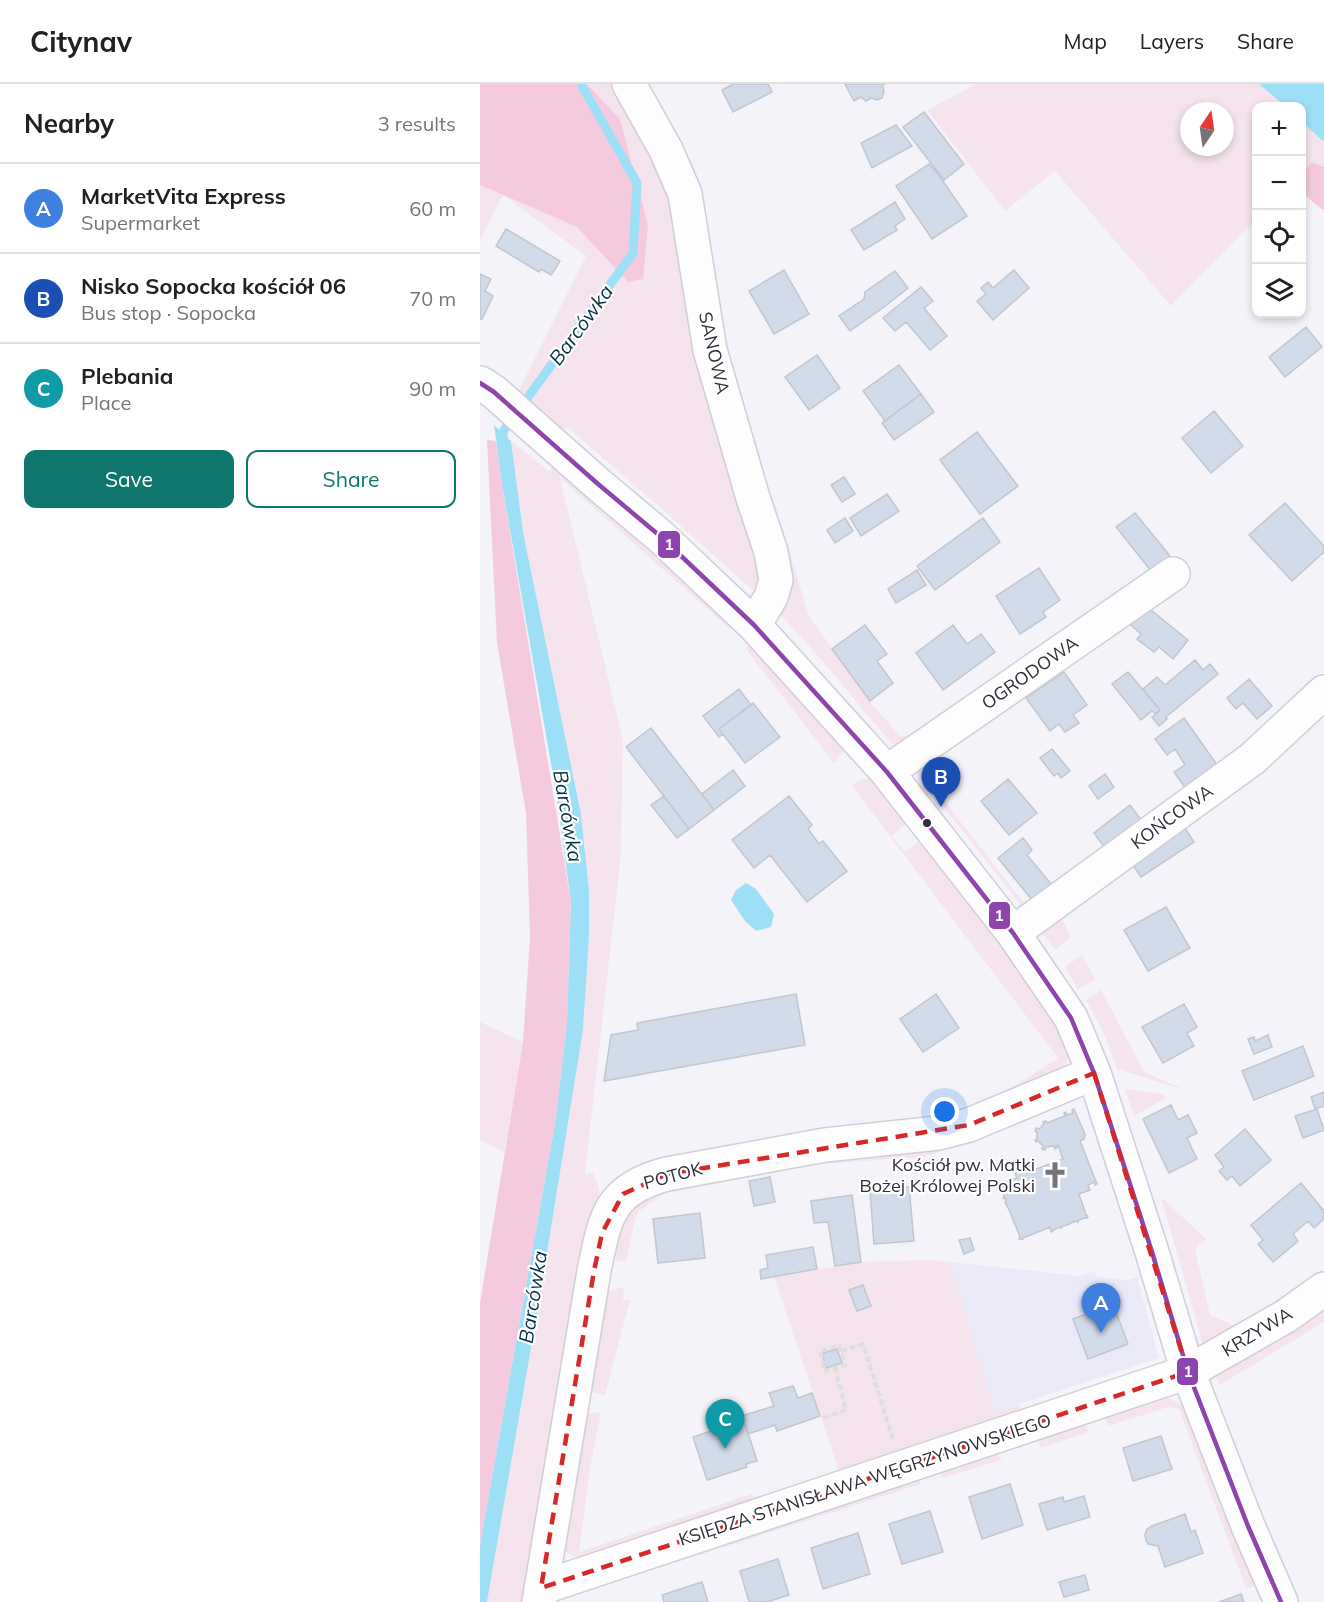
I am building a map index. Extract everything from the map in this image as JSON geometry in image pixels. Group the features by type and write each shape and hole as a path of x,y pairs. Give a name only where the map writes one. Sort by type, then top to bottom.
{"street":[{"name":"SANOWA","path":"629,84 666,150 686,194 710,350 771,552 776,580 771,597 754,625"},
{"path":"487,387 660,536 754,625 887,772 1013,933 1071,1018 1094,1072 1188,1372 1248,1526 1281,1602"},
{"name":"OGRODOWA","path":"887,772 1173,574"},
{"name":"KOŃCOWA","path":"1013,933 1252,759 1324,692"},
{"name":"POTOK","path":"540,1595 594,1270 608,1216 623,1194 647,1179 667,1174 825,1145 938,1133 969,1125 1094,1072"},
{"name":"KRZYWA","path":"1188,1372 1286,1316 1324,1289"},
{"name":"KSIĘDZA STANISŁAWA WĘGRZYNOWSKIEGO","path":"540,1595 1188,1372"}],"path":[{"path":"841,1350 863,1344 894,1444"},
{"path":"839,1346 841,1350 845,1365 825,1371 820,1351 839,1346"},
{"path":"823,1418 846,1410 834,1368"}],"highlighted area":[{"path":"1094,1073 1188,1372 541,1588 594,1271 602,1233 623,1194 667,1174 969,1125"}],"shaded area":[{"path":"480,84 587,84 620,119 648,225 643,279 628,282 577,227 480,185"},
{"path":"587,84 619,84 666,163 766,575 755,592 567,427 563,430 519,390 586,256 503,195 480,241 480,185 577,227 628,282 620,119"},
{"path":"977,84 1259,84 1280,102 1252,102 1252,223 1171,306 1055,171 1005,211 927,110"},
{"path":"1306,126 1324,142 1324,167 1312,162 1306,169"},
{"path":"1312,162 1324,167 1324,211 1306,196 1306,169"},
{"path":"487,440 496,441 571,902 567,1023 556,1118 480,1545 480,1303 523,1042 530,937 526,813 497,643"},
{"path":"511,441 549,471 555,464 733,622 729,628 560,478 623,740 621,854 585,1174 593,1173 599,1188 600,1203 527,1602 487,1602 583,1030 589,936 589,891 581,814 523,532"},
{"path":"776,508 809,616 870,702 901,737 925,731 900,744 892,744 781,615 783,598 771,510"},
{"path":"755,642 846,744 834,763 745,648"},
{"path":"913,768 919,768 1029,910 1028,914"},
{"path":"873,778 907,823 892,836 905,852 922,839 1031,982 1064,1040 1068,1057 1063,1068 1048,1080 969,1115 915,1126 816,1137 810,1130 971,1114 1058,1058 852,786 860,780"},
{"path":"1057,910 1071,937 1055,950 1040,930"},
{"path":"1082,955 1095,979 1078,990 1065,967"},
{"path":"1101,990 1144,1072 1185,1090 1117,1069 1105,1036 1086,1000"},
{"path":"480,1022 523,1042 504,1152 480,1140"},
{"path":"1125,1089 1162,1094 1166,1098 1134,1116"},
{"path":"1082,1095 925,1157 819,1164 819,1156"},
{"path":"786,1161 787,1170 665,1193 639,1211 635,1219 626,1262 616,1260 616,1230 624,1215 647,1192"},
{"path":"1161,1197 1206,1239 1195,1249 1210,1315 1237,1327 1323,1269 1324,1278 1237,1333 1203,1345"},
{"path":"929,1260 950,1262 995,1412 1020,1404 1019,1411 1012,1420 838,1475 837,1465 774,1277 862,1262"},
{"path":"950,1262 1080,1276 1095,1271 1096,1277 1127,1280 1137,1277 1159,1358 995,1412"},
{"path":"624,1287 623,1300 630,1300 605,1395 591,1392 586,1388 603,1292"},
{"path":"1324,1298 1324,1322 1220,1385 1214,1371"},
{"path":"1162,1398 1171,1399 1184,1407 1258,1586 1246,1588 1179,1409 1168,1407 1108,1426 1105,1417"},
{"path":"601,1412 590,1468 579,1552 752,1494 755,1503 578,1557 568,1554 561,1546 587,1414"},
{"path":"1085,1423 1089,1432 1041,1448 1038,1438"},
{"path":"996,1452 1002,1460 942,1478 940,1470"},
{"path":"918,1476 921,1484 649,1571 651,1561"}],"water":[{"path":"1259,84 1324,84 1324,142 1306,126 1306,102 1280,102"},
{"path":"494,425 511,441 523,532 581,814 589,891 589,936 583,1030 541,1290 487,1602 480,1602 480,1545 556,1118 567,1023 571,902 556,792 502,484"},
{"path":"746,883 756,889 774,914 771,927 756,931 745,921 731,900 736,890"}],"building":[{"path":"733,84 768,84 772,92 733,112 722,90"},
{"path":"845,84 885,84 882,85 884,91 882,98 877,100 871,98 866,101 861,97 854,101"},
{"path":"924,112 964,164 944,180 903,127"},
{"path":"896,125 912,146 872,168 861,143"},
{"path":"929,164 967,216 932,239 896,186"},
{"path":"895,202 905,219 895,226 897,230 864,250 851,230"},
{"path":"506,229 560,261 551,275 541,269 539,272 496,246"},
{"path":"784,270 809,314 774,334 749,291"},
{"path":"1014,270 1029,288 993,320 977,301 986,294 981,288 988,282 993,288"},
{"path":"895,271 908,288 850,331 839,316 864,299 865,292"},
{"path":"480,274 491,279 485,291 493,296 482,319 480,319"},
{"path":"921,287 933,301 924,308 947,336 930,350 906,322 895,331 883,318"},
{"path":"1306,327 1322,347 1285,377 1269,357"},
{"path":"817,355 840,388 809,410 785,377"},
{"path":"899,365 921,394 885,421 863,391"},
{"path":"921,394 934,412 894,440 882,423"},
{"path":"1214,411 1243,446 1211,473 1182,438"},
{"path":"977,432 1018,486 980,514 940,460"},
{"path":"844,477 855,494 842,502 831,485"},
{"path":"887,494 899,511 861,536 850,518"},
{"path":"1285,503 1324,546 1324,552 1292,581 1249,535"},
{"path":"1135,513 1170,556 1151,571 1116,527"},
{"path":"845,518 853,531 835,543 827,530"},
{"path":"983,518 1000,542 935,590 917,566"},
{"path":"1039,568 1060,600 1043,612 1046,617 1020,634 996,596"},
{"path":"917,570 926,585 896,603 888,589"},
{"path":"1146,606 1188,640 1173,659 1159,647 1154,652 1137,639 1141,634 1131,625"},
{"path":"865,625 887,654 877,661 893,683 870,701 832,649"},
{"path":"953,625 967,644 981,634 995,652 943,690 916,653"},
{"path":"1195,660 1203,670 1210,664 1218,674 1166,717 1167,719 1159,726 1152,717 1160,710 1143,689 1157,677 1165,685"},
{"path":"1064,672 1087,705 1073,715 1079,723 1065,732 1059,724 1050,731 1026,698"},
{"path":"1128,672 1160,710 1156,714 1152,711 1141,720 1112,684"},
{"path":"1249,679 1272,706 1257,719 1243,703 1236,709 1227,698"},
{"path":"739,689 751,705 719,729 723,734 719,737 703,716"},
{"path":"753,703 780,737 745,763 719,729"},
{"path":"1184,718 1220,769 1188,792 1174,772 1185,765 1175,749 1167,755 1155,739"},
{"path":"651,728 714,810 689,829 626,747"},
{"path":"1052,749 1070,771 1061,778 1058,773 1054,776 1040,758"},
{"path":"733,770 745,786 714,810 702,794"},
{"path":"1105,774 1114,787 1098,799 1089,786"},
{"path":"1008,779 1037,813 1009,835 981,801"},
{"path":"664,796 689,829 677,838 651,805"},
{"path":"789,796 812,825 808,829 819,844 823,841 847,871 807,902 770,855 754,868 732,840"},
{"path":"1130,805 1144,824 1107,851 1094,833"},
{"path":"1183,825 1194,842 1141,877 1130,861"},
{"path":"1023,838 1032,850 1027,855 1051,884 1032,900 998,858"},
{"path":"1166,907 1190,948 1148,971 1124,930"},
{"path":"796,994 805,1045 604,1081 611,1035 638,1030 637,1023"},
{"path":"936,994 959,1028 923,1052 900,1019"},
{"path":"1184,1004 1197,1027 1187,1033 1194,1046 1163,1063 1142,1027"},
{"path":"1268,1035 1272,1047 1254,1054 1248,1039 1254,1037 1255,1041"},
{"path":"1303,1046 1314,1076 1254,1100 1242,1071"},
{"path":"1324,1092 1324,1106 1315,1109 1311,1097"},
{"path":"1171,1105 1178,1120 1188,1115 1197,1133 1187,1138 1197,1159 1169,1173 1143,1119"},
{"name":"Kościół pw. Matki Bożej Królowej Polski","path":"1074,1109 1085,1134 1084,1139 1080,1141 1097,1184 1095,1185 1094,1182 1088,1185 1090,1190 1079,1194 1088,1216 1051,1232 1050,1227 1019,1239 999,1184 1017,1178 1014,1170 1028,1164 1031,1171 1063,1159 1058,1145 1055,1149 1054,1146 1042,1149 1043,1146 1035,1140 1037,1132 1035,1131 1044,1124 1043,1122 1047,1123 1065,1116 1066,1112 1067,1115 1073,1113"},
{"path":"1317,1109 1324,1130 1303,1138 1295,1116"},
{"path":"1245,1129 1271,1160 1240,1186 1232,1176 1227,1180 1219,1171 1224,1167 1215,1155"},
{"path":"770,1177 775,1202 754,1206 749,1181"},
{"path":"1301,1183 1324,1211 1324,1219 1314,1228 1308,1221 1293,1234 1298,1241 1273,1262 1258,1244 1263,1240 1251,1225"},
{"path":"909,1187 914,1241 874,1244 870,1191"},
{"path":"852,1195 861,1262 835,1266 828,1222 814,1223 811,1201"},
{"path":"700,1213 705,1258 658,1263 653,1219"},
{"path":"970,1238 974,1250 964,1254 959,1240"},
{"path":"813,1247 817,1269 761,1279 760,1270 768,1268 766,1255"},
{"path":"863,1285 871,1306 857,1311 849,1290"},
{"path":"1113,1304 1128,1344 1088,1359 1073,1319"},
{"path":"837,1349 842,1363 826,1368 822,1353"},
{"path":"793,1386 798,1398 812,1393 820,1416 777,1431 775,1425 748,1434 744,1420 733,1424 732,1419 774,1406 769,1393"},
{"path":"744,1420 757,1461 746,1464 747,1467 707,1480 693,1437"},
{"path":"1161,1436 1172,1469 1133,1481 1123,1448"},
{"path":"1010,1484 1023,1525 982,1539 969,1497"},
{"path":"1084,1496 1090,1517 1047,1530 1039,1504 1063,1497 1064,1502"},
{"path":"930,1511 943,1552 902,1564 889,1524"},
{"path":"1185,1514 1191,1532 1195,1530 1203,1553 1165,1567 1158,1546 1148,1544 1145,1534 1152,1526"},
{"path":"858,1533 870,1574 823,1589 811,1548"},
{"path":"778,1559 789,1595 767,1602 749,1602 740,1571"},
{"path":"1085,1575 1089,1590 1064,1597 1059,1582"},
{"path":"702,1582 708,1602 664,1602 662,1595"},
{"path":"1241,1594 1244,1602 1219,1602"}],"waterway":[{"name":"Barcówka","path":"503,445 504,430 633,253 637,183 581,84"}],"transit line":[{"name":"1","path":"480,383 494,392 660,536 754,625 887,772 1013,933 1071,1018 1094,1073 1188,1372 1248,1526 1281,1602"}],"place":[{"name":"Nisko Sopocka kościół 06","path":"941,807"},
{"name":"Kościół pw. Matki Bożej Królowej Polski","path":"1055,1175"},
{"name":"MarketVita Express","path":"1101,1333"},
{"name":"Plebania","path":"725,1449"}]}
